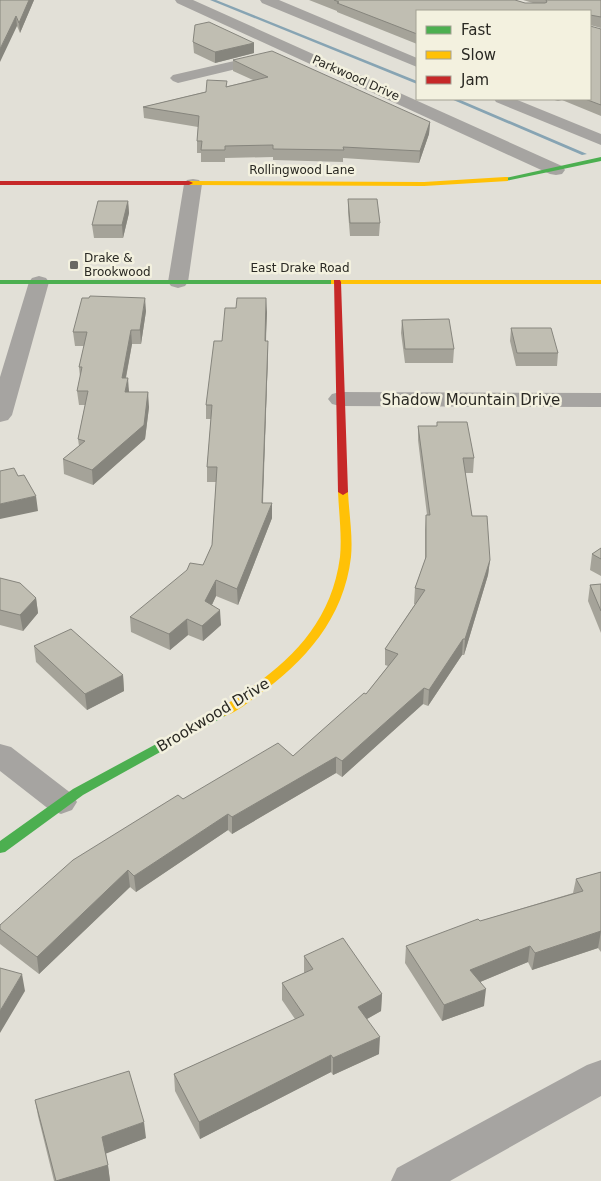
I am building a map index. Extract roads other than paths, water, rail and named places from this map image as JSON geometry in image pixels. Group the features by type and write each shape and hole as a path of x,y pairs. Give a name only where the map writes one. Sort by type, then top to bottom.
{"street":[{"name":"Parkwood Drive","path":"182,0 556,170"},
{"path":"267,0 416,63"},
{"path":"178,78 295,50"},
{"path":"504,100 601,140"},
{"name":"Rollingwood Lane","path":"0,183 424,184 514,178 601,159"},
{"path":"178,282 192,184"},
{"name":"East Drake Road","path":"0,282 601,282"},
{"path":"0,415 39,282"},
{"name":"Brookwood Drive","path":"0,848 61,802 257,692 280,674 307,648 328,617 340,590 345,556 337,282"},
{"name":"Shadow Mountain Drive","path":"340,399 601,400"},
{"path":"0,755 61,802"},
{"path":"412,1181 601,1077"}],"waterway":[{"path":"212,0 416,83"},
{"path":"456,100 584,154"}],"place":[{"name":"Drake & Brookwood","path":"74,265"}]}
